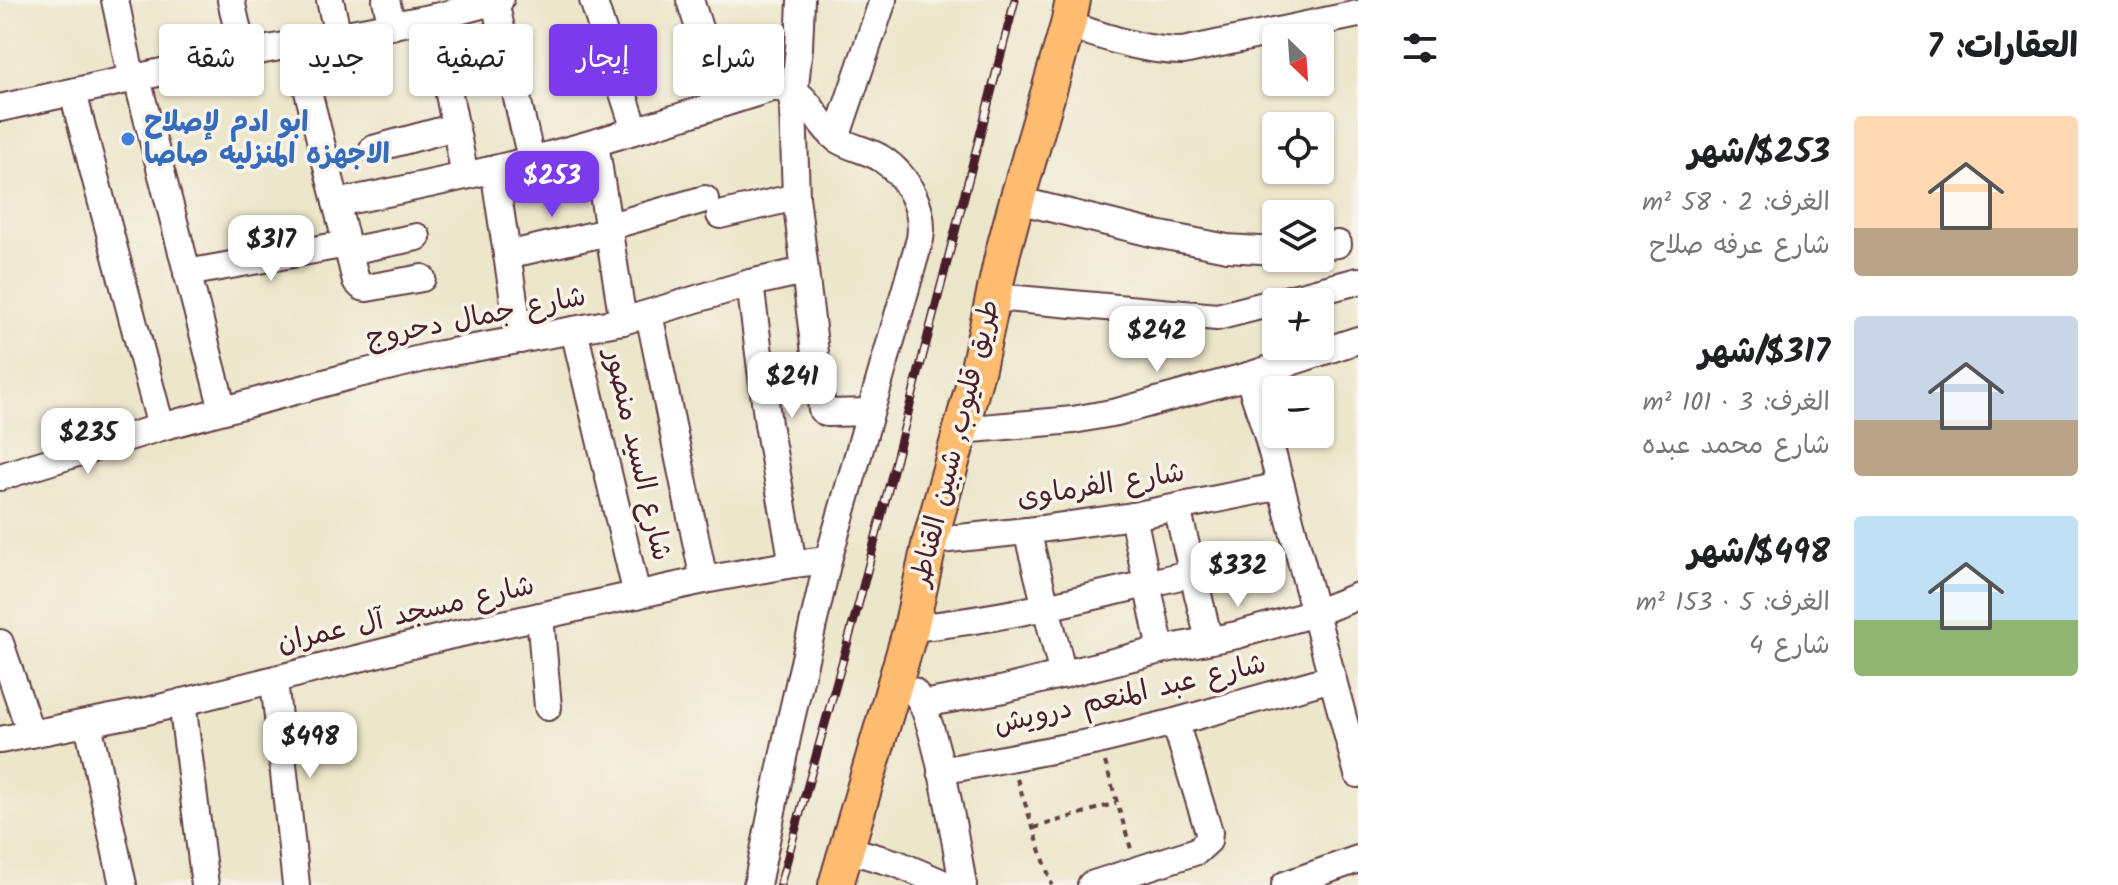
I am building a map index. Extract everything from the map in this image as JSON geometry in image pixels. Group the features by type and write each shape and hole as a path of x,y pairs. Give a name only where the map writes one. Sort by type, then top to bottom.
{"main road":[{"name":"طريق قليوب, شبين القناطر","path":"836,885 911,628 930,541 978,368 1017,200 1070,13"}],"street":[{"path":"115,0 223,410"},
{"path":"231,0 236,24"},
{"path":"330,0 335,24"},
{"path":"386,0 392,24"},
{"path":"593,0 635,130"},
{"path":"690,0 723,103"},
{"path":"801,0 792,119 796,197 822,410 827,413 870,412"},
{"path":"836,138 883,0"},
{"path":"393,26 437,11 497,1 531,159"},
{"path":"437,11 465,176"},
{"path":"1070,13 1140,48 1164,51 1183,51 1358,14"},
{"path":"0,108 159,73"},
{"path":"336,203 465,176 595,143 772,88 784,87 794,90 805,100 836,138 881,158 899,175 913,195 920,210 920,239 828,560 757,885"},
{"path":"73,93 161,427"},
{"path":"309,96 356,281 362,287 422,278"},
{"path":"373,149 455,127"},
{"name":"شارع السيد منصور","path":"595,143 623,321"},
{"path":"494,169 520,340"},
{"path":"507,255 712,207 796,197"},
{"path":"1017,200 1151,233 1227,248 1262,250"},
{"path":"187,273 417,237"},
{"name":"شارع جمال دحروج","path":"0,477 161,427 354,375 441,354 623,321 750,283 804,271"},
{"path":"1334,289 1358,281"},
{"path":"750,283 768,424 793,564"},
{"path":"994,297 1217,317 1262,309"},
{"path":"649,314 704,580"},
{"name":"شارع السيد منصور","path":"574,330 637,595"},
{"path":"1334,345 1358,340"},
{"path":"961,430 1095,416 1248,376 1277,360"},
{"path":"1248,376 1266,430 1358,774"},
{"name":"شارع الفرماوى","path":"930,541 1133,516 1281,486"},
{"path":"1177,508 1209,640"},
{"path":"1133,516 1161,650"},
{"path":"1027,531 1063,675"},
{"name":"شارع مسجد آل عمران","path":"0,740 182,702 437,639 704,580 828,560"},
{"path":"911,628 1045,608 1193,573"},
{"path":"923,704 1000,690 1250,631 1315,613 1358,596"},
{"path":"540,616 548,707"},
{"path":"0,643 31,734"},
{"name":"شارع عبد المنعم درويش","path":"941,771 1098,741 1332,678"},
{"path":"274,680 296,885"},
{"path":"894,685 912,690 923,704 941,771 963,885"},
{"path":"182,702 205,885"},
{"path":"1091,885 1197,851 1208,841 1209,832 1175,722"},
{"path":"88,723 123,885"},
{"path":"846,849 898,864 947,885"},
{"path":"1285,885 1358,859"}],"path":[{"path":"1098,741 1137,871"},
{"path":"1010,758 1052,885"},
{"path":"1034,828 1117,803"}],"railway":[{"path":"780,885 859,602 1015,0"}],"place":[{"name":"ابو ادم لإصلاح الاجهزه المنزليه صاصا","path":"128,139"}]}
